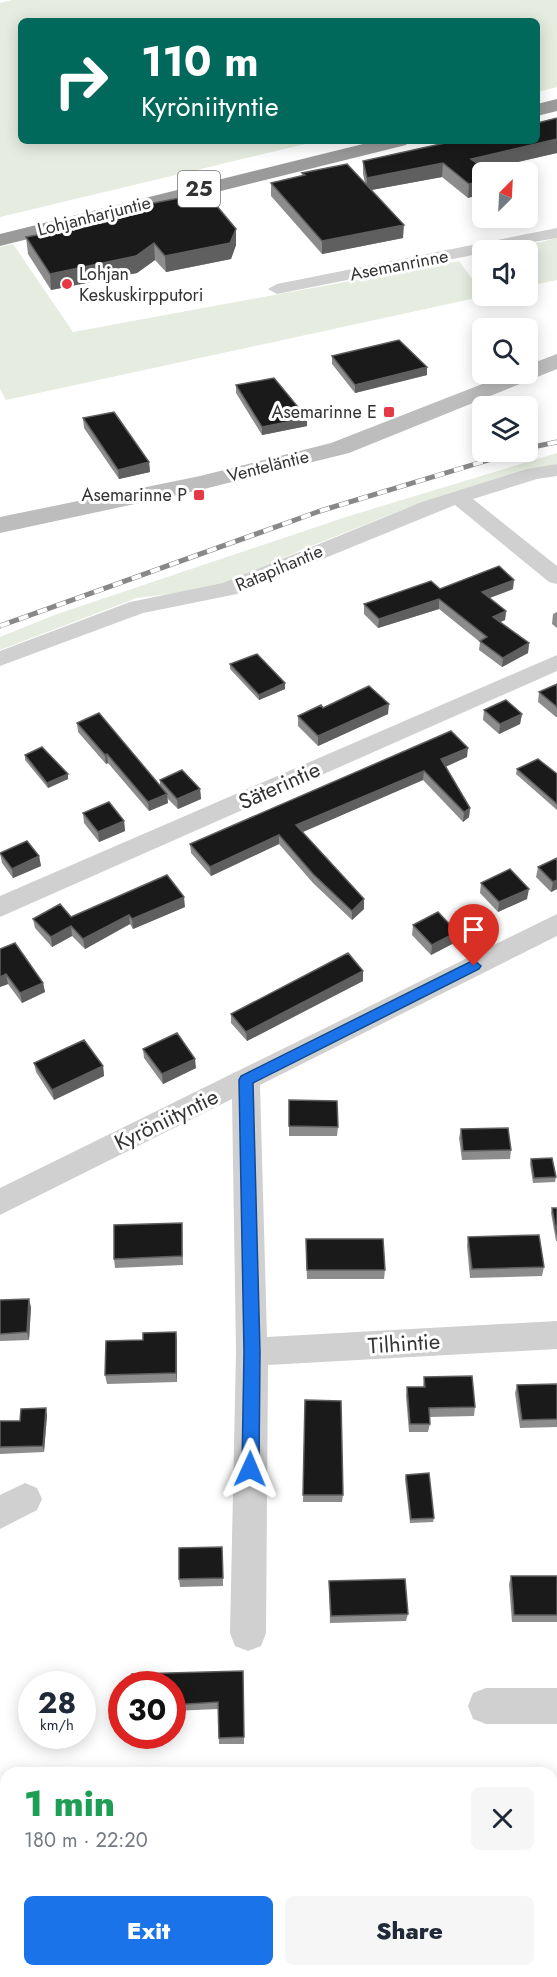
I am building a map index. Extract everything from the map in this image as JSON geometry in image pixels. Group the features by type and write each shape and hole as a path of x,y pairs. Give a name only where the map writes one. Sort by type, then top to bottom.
{"highway":[{"path":"540,98 557,94"},
{"path":"540,109 557,105"},
{"name":"Lohjanharjuntie","path":"0,226 207,172 330,144"},
{"name":"Lohjanharjuntie","path":"0,240 387,144"}],"street":[{"name":"Asemanrinne","path":"277,289 557,232"},
{"name":"Venteläntie","path":"538,369 557,361"},
{"name":"Venteläntie","path":"0,525 200,483 340,447 500,384"},
{"name":"Ratapihantie","path":"0,659 138,607 229,589 370,529 458,497 534,473 557,470"},
{"path":"458,497 557,577"},
{"name":"Säterintie","path":"0,907 557,662"},
{"name":"Kyröniityntie","path":"0,1202 557,924"},
{"path":"246,1080 252,1352 248,1633"},
{"name":"Tilhintie","path":"252,1352 557,1335"},
{"path":"486,1706 557,1706"}],"shaded area":[{"path":"12,0 557,0 557,87 540,91 540,18 18,18 18,144 305,144 0,217 0,3"},
{"path":"557,238 557,280 538,284 538,243"},
{"path":"13,244 73,332 459,261 472,278 472,299 6,400 0,389 0,247"},
{"path":"557,453 557,464 520,472 402,510 301,550 238,579 209,589 137,598 0,650 0,637 57,614 346,517 527,462 538,462 538,459"}],"building":[{"path":"557,118 557,139 540,143 540,122"},
{"path":"440,144 536,144 471,159 475,162 472,162 472,183 469,184 443,163 367,178 363,161"},
{"path":"347,164 404,225 322,241 271,183 305,175 302,173"},
{"path":"206,193 236,229 230,243 165,256 154,243 136,256 50,274 26,237 118,220 111,211"},
{"path":"399,340 427,367 355,385 332,356"},
{"path":"274,378 307,418 262,427 236,385"},
{"path":"114,412 149,462 118,470 83,418"},
{"path":"499,566 514,580 482,592 506,611 493,617 529,643 503,658 480,641 487,637 439,599 379,619 364,604 431,581 440,589"},
{"path":"257,654 285,683 259,695 230,664"},
{"path":"557,684 557,707 539,692"},
{"path":"369,686 389,704 318,736 298,716 321,705 323,708"},
{"path":"506,700 522,714 500,724 484,710"},
{"path":"99,713 167,794 148,802 77,723"},
{"path":"451,731 468,748 441,759 470,808 464,812 424,771 296,825 364,899 352,911 313,874 279,835 210,867 190,844"},
{"path":"42,747 68,774 47,783 25,755"},
{"path":"538,759 557,774 557,804 517,769"},
{"path":"182,770 200,789 177,799 160,780"},
{"path":"109,802 124,821 98,832 83,813"},
{"path":"27,841 39,856 12,869 0,853"},
{"path":"557,858 557,880 553,882 538,867"},
{"path":"510,869 529,889 499,902 481,883"},
{"path":"167,875 184,897 132,919 129,915 83,939 71,926 51,937 33,919 60,904 71,917"},
{"path":"438,912 457,932 432,945 413,925"},
{"path":"15,943 43,983 20,993 6,974 0,977 0,949"},
{"path":"348,953 363,971 246,1032 231,1014"},
{"path":"177,1033 195,1059 162,1074 143,1049"},
{"path":"84,1040 103,1066 52,1090 34,1063"},
{"path":"289,1100 337,1101 338,1127 289,1126"},
{"path":"508,1128 511,1150 463,1151 461,1129"},
{"path":"552,1158 556,1177 534,1178 531,1159"},
{"path":"552,1208 557,1208 557,1235"},
{"path":"182,1223 182,1256 114,1259 114,1225"},
{"path":"539,1235 544,1267 472,1269 468,1237"},
{"path":"306,1239 383,1239 385,1270 307,1270"},
{"path":"29,1299 27,1332 0,1334 0,1300"},
{"path":"176,1332 176,1373 105,1375 106,1341 143,1340 143,1333"},
{"path":"472,1376 475,1407 429,1408 430,1424 410,1424 407,1387 425,1387 424,1377"},
{"path":"557,1384 557,1419 522,1420 517,1385"},
{"path":"305,1400 341,1401 343,1495 303,1495"},
{"path":"46,1408 43,1446 0,1447 0,1421 20,1421 21,1409"},
{"path":"429,1473 434,1518 411,1519 406,1475"},
{"path":"222,1547 223,1578 179,1579 179,1548"},
{"path":"511,1576 557,1576 557,1615 514,1615"},
{"path":"405,1579 408,1614 331,1616 329,1581"},
{"path":"243,1671 244,1737 219,1738 218,1702 186,1704 186,1673"}],"railway":[{"path":"538,446 557,442"},
{"path":"0,626 320,511 482,462"}],"place":[{"name":"Lohjan Keskuskirpputori","path":"67,284"},
{"name":"Asemarinne E","path":"389,412"},
{"name":"Asemarinne P","path":"199,495"}],"route":[{"path":"250,1469 252,1352 246,1080 474,966"}]}
